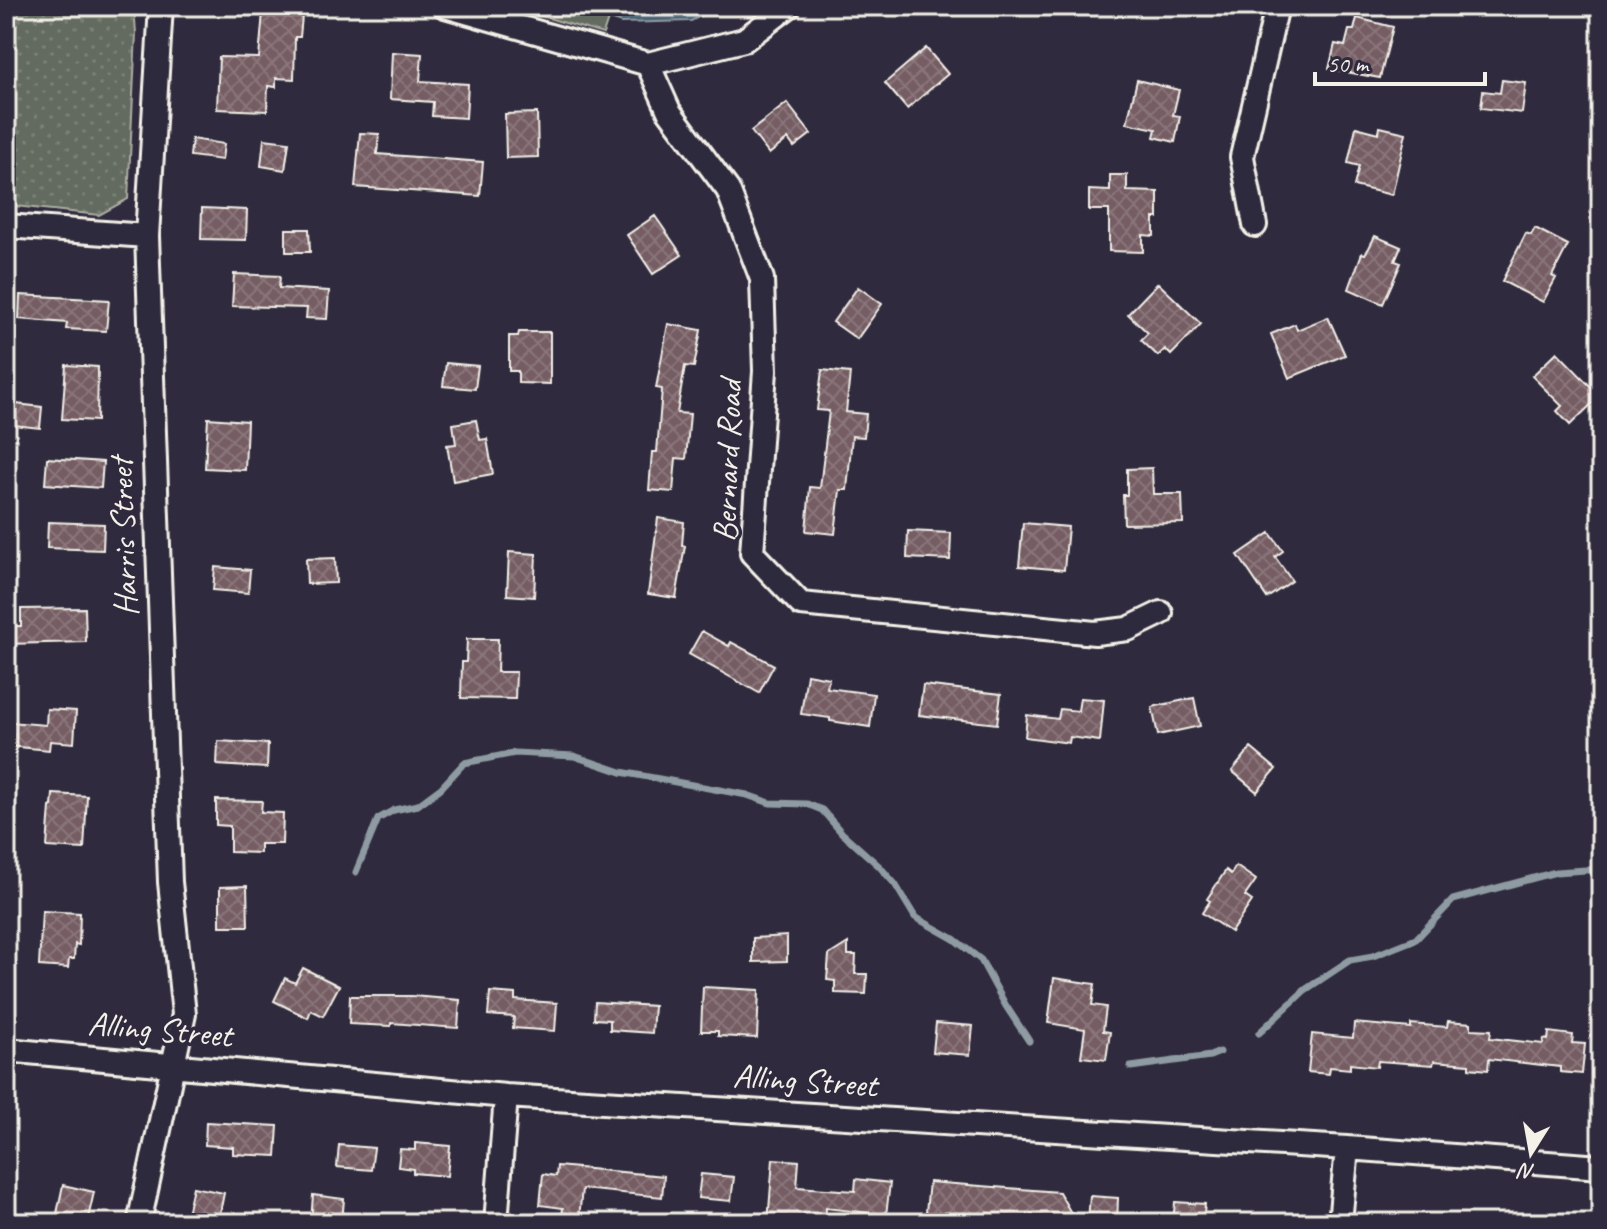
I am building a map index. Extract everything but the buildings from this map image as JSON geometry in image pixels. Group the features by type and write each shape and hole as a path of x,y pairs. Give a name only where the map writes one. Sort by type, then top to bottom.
{"street":[{"name":"Harris Street","path":"139,1223 184,1014 170,882 147,236 161,6"},
{"path":"445,6 648,64 744,40 789,6"},
{"path":"1255,225 1242,157 1277,6"},
{"name":"Bernard Road","path":"648,64 669,111 728,190 762,279 765,371 752,553 801,604 1095,633 1128,629 1161,613"},
{"path":"6,226 147,236"},
{"name":"Alling Street","path":"6,1050 506,1096 1347,1148 1601,1167"},
{"path":"496,1223 506,1096"},
{"path":"1340,1223 1347,1148"}],"green space":[{"path":"6,6 134,6 136,33 128,199 99,215 6,205"},
{"path":"507,6 575,6 608,19 603,34"}],"water":[{"path":"571,6 720,6 691,21 621,23"}],"waterway":[{"path":"356,872 378,819 394,810 418,805 441,788 464,763 515,753 574,756 621,772 747,795 770,803 807,804 822,810 879,866 895,884 915,917 954,939 981,960 1029,1041"},
{"path":"1259,1033 1305,990 1350,960 1373,956 1416,939 1453,900 1556,872 1601,869"},
{"path":"1131,1067 1220,1052"}]}
